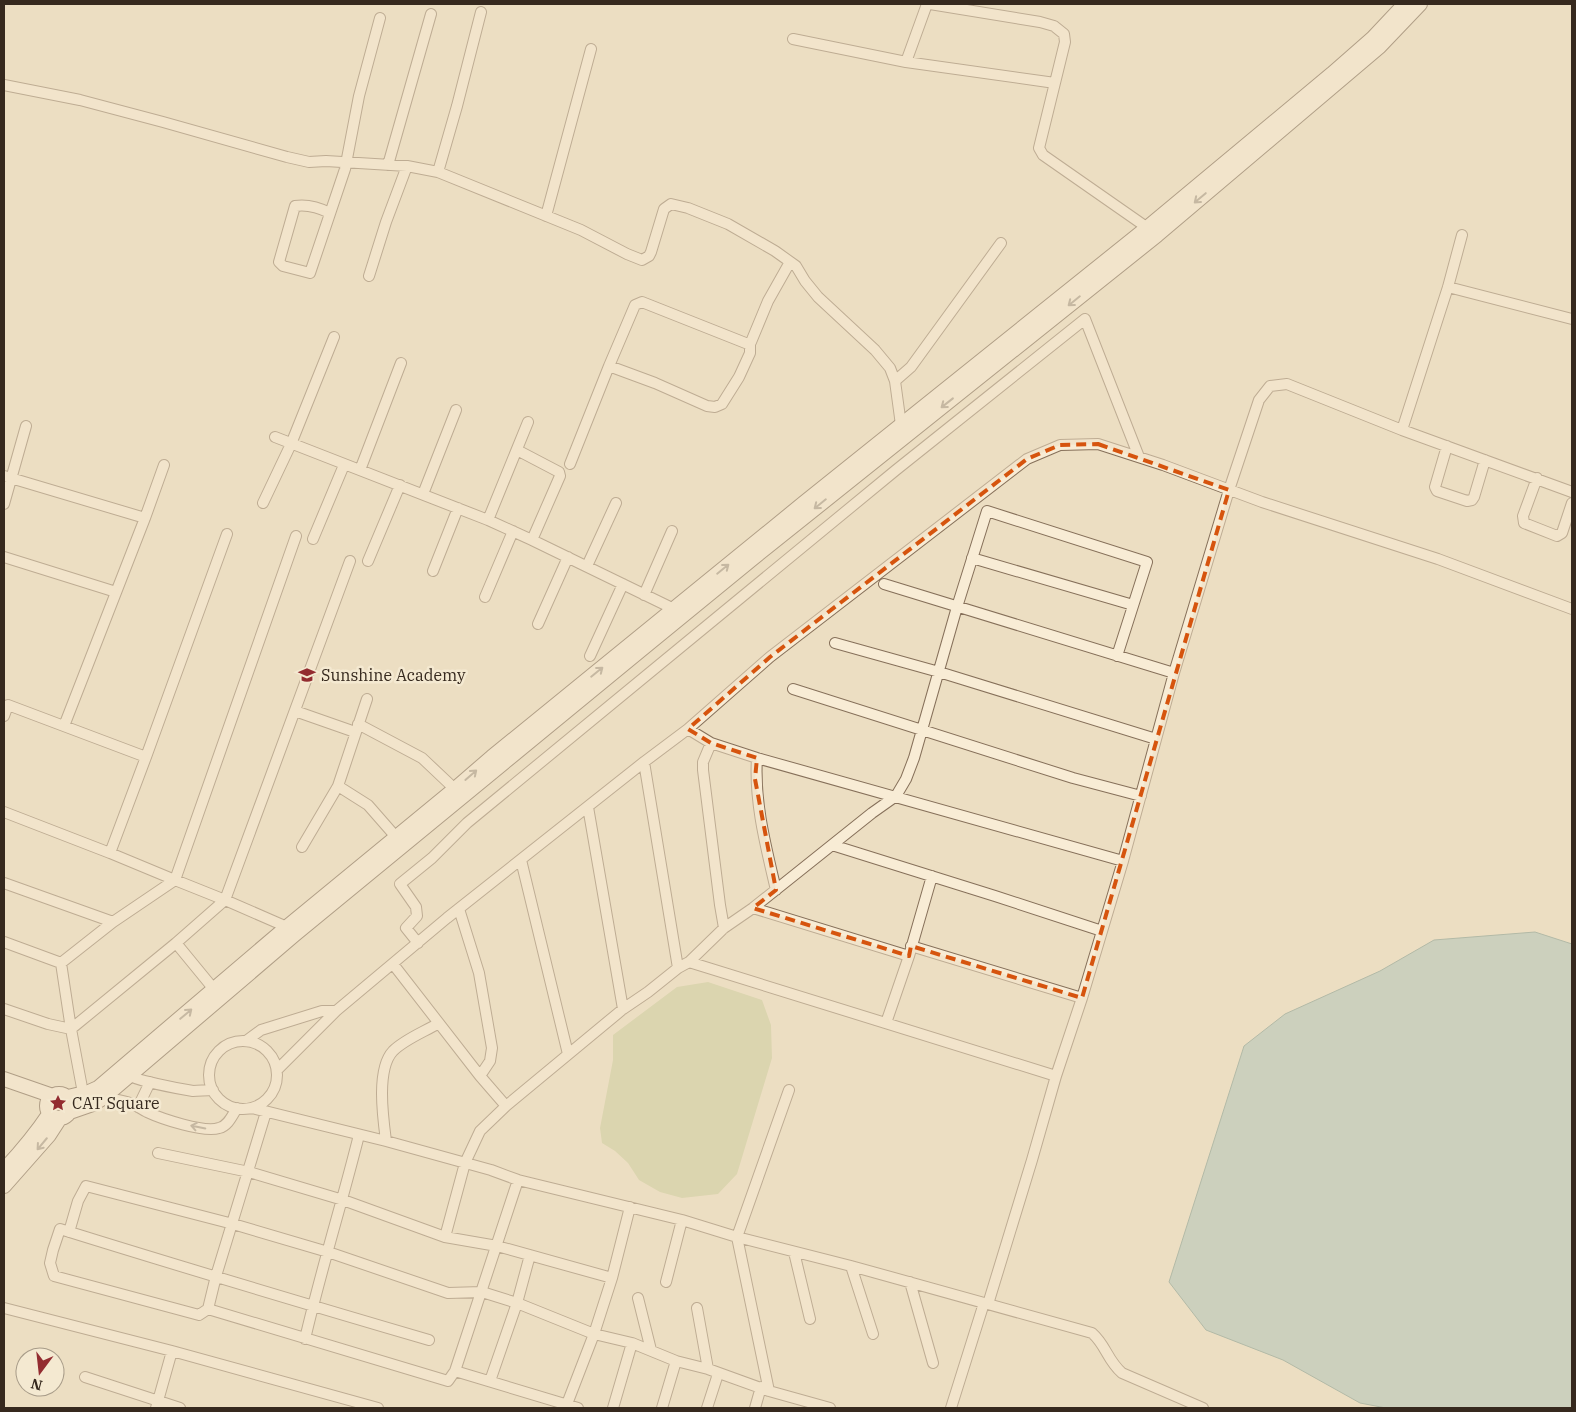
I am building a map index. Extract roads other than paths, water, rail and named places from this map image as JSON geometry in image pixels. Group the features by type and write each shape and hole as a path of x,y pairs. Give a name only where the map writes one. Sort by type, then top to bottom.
{"street":[{"path":"906,62 928,4 1040,22 1054,26 1064,34 1065,42 1039,148 1043,154 1152,231"},
{"path":"1152,231 1374,38 1405,4"},
{"path":"4,1086 56,1109 92,1104 103,1098 125,1072 217,994 294,935 459,793 500,750 678,613 1380,47 1420,4"},
{"path":"438,172 457,106 480,12"},
{"path":"388,165 431,14"},
{"path":"330,213 301,205 295,206 279,262 283,266 310,273 345,169 359,96 380,18"},
{"path":"793,39 906,62 1055,83"},
{"path":"546,216 591,50"},
{"path":"4,85 80,100 309,162 326,161 407,166 438,172 581,230 642,260 649,256 664,209 671,204 688,208 728,224 776,251 796,266 805,281 818,296 875,350 890,368 896,381 905,429"},
{"path":"369,276 386,222 407,166"},
{"path":"1402,430 1448,287 1462,235"},
{"path":"896,381 911,367 1001,243"},
{"path":"609,366 707,406 715,407 722,404 739,377 750,352 750,343 768,301 790,262"},
{"path":"1448,287 1572,319"},
{"path":"570,464 635,305 642,302 748,344 750,343"},
{"path":"418,943 406,928 417,916 416,907 400,884 432,858 467,822 888,476 1084,319 1139,457"},
{"path":"263,503 291,444 334,336"},
{"path":"360,470 401,362"},
{"path":"951,1408 1032,1160 1056,1076 1082,998 1123,861 1174,673 1259,400 1270,386 1287,384 1402,430 1572,492"},
{"path":"423,494 456,410"},
{"path":"488,520 528,422"},
{"path":"4,504 8,478 26,426"},
{"path":"276,437 488,520 587,566 678,613"},
{"path":"277,1070 336,1011 459,909 688,729 770,657 1027,459 1060,445 1098,444 1139,457 1230,490 1438,559 1572,609"},
{"path":"1447,446 1435,487 1437,491 1468,501 1472,500 1485,460"},
{"path":"517,450 551,466 559,472 560,476 532,540"},
{"path":"64,726 164,465"},
{"path":"313,539 344,465"},
{"path":"8,478 145,518"},
{"path":"1537,478 1523,516 1524,523 1557,536 1562,533 1572,503"},
{"path":"368,561 400,485"},
{"path":"587,566 616,502"},
{"path":"433,571 458,508"},
{"path":"445,1237 465,1164 480,1131 506,1106 623,1009 689,962 724,928 753,908 896,796 906,780 914,758 957,607 987,511 1147,562 1117,656"},
{"path":"485,597 513,531"},
{"path":"644,595 672,531"},
{"path":"110,853 227,534"},
{"path":"61,963 113,922 175,880 296,536"},
{"path":"4,557 116,592"},
{"path":"538,624 568,557"},
{"path":"972,558 1133,605"},
{"path":"71,1029 225,900 350,561"},
{"path":"590,656 623,584"},
{"path":"884,584 1174,673"},
{"path":"835,643 939,672 1156,739"},
{"path":"793,689 1073,778 1141,796"},
{"path":"302,847 338,786 367,699"},
{"path":"4,716 6,704 146,757"},
{"path":"295,711 357,728 422,758 459,793"},
{"path":"688,729 711,743 757,758 1123,861"},
{"path":"711,743 703,762 702,770 724,928"},
{"path":"757,758 756,779 762,826 776,890"},
{"path":"644,762 678,968"},
{"path":"338,786 368,805 396,837"},
{"path":"217,994 287,927 396,837 459,793"},
{"path":"588,807 623,1009"},
{"path":"4,812 110,853 287,927"},
{"path":"832,845 1102,931"},
{"path":"521,860 568,1054"},
{"path":"886,1023 932,876"},
{"path":"4,883 113,922"},
{"path":"753,908 1082,998"},
{"path":"459,909 480,973 492,1048 490,1061 480,1076"},
{"path":"4,942 61,963"},
{"path":"176,943 217,994"},
{"path":"689,962 1056,1076"},
{"path":"61,963 83,1093"},
{"path":"393,964 480,1076 506,1106"},
{"path":"4,1009 48,1024 71,1029"},
{"path":"246,1041 261,1030 322,1011 336,1011"},
{"path":"386,1141 381,1109 383,1075 390,1054 397,1047 439,1023"},
{"path":"252,1108 265,1101 273,1092 277,1082 277,1070 274,1059 267,1050 257,1044 246,1041 236,1042 227,1046 216,1056 210,1070 213,1090 227,1105 236,1108 252,1108 386,1141 491,1170 518,1180 682,1220 737,1237 910,1282 1092,1333 1099,1340 1113,1365 1122,1373 1203,1408"},
{"path":"125,1072 150,1082 194,1091 213,1090"},
{"path":"4,1186 12,1166 56,1109 61,1094 68,1097 98,1088 125,1072"},
{"path":"4,1079 56,1109"},
{"path":"138,1107 150,1082"},
{"path":"755,1408 765,1389 737,1237 789,1090"},
{"path":"273,1092 278,1115"},
{"path":"103,1098 121,1100 182,1124 206,1129 219,1128 227,1124 236,1108"},
{"path":"266,1112 216,1276 208,1309 199,1315 54,1276 50,1264 60,1229 216,1276 313,1306 429,1340"},
{"path":"305,1339 359,1135"},
{"path":"158,1153 249,1172 343,1200 445,1237 496,1246 612,1278"},
{"path":"208,1309 448,1381 455,1371 518,1180"},
{"path":"69,1232 78,1201 86,1186 233,1224 328,1252 448,1293 482,1292 518,1303 594,1334 632,1343 676,1361 708,1369 803,1404 830,1408"},
{"path":"567,1404 594,1334 612,1278 630,1207"},
{"path":"666,1282 682,1220"},
{"path":"794,1252 810,1319"},
{"path":"490,1381 518,1303 530,1255"},
{"path":"850,1266 873,1334"},
{"path":"910,1282 933,1363"},
{"path":"638,1298 651,1350"},
{"path":"4,1308 172,1351 378,1408"},
{"path":"697,1308 708,1369"},
{"path":"613,1408 632,1343"},
{"path":"157,1404 172,1351"},
{"path":"662,1408 676,1361"},
{"path":"455,1371 578,1408"},
{"path":"706,1408 718,1374"},
{"path":"84,1377 157,1404 180,1408"}],"water":[{"path":"1535,932 1572,944 1572,1408 1386,1408 1360,1403 1283,1360 1206,1330 1169,1282 1244,1046 1285,1014 1380,971 1434,940"}],"place":[{"name":"Sunshine Academy","path":"307,675"},
{"name":"CAT Square","path":"58,1103"}]}
